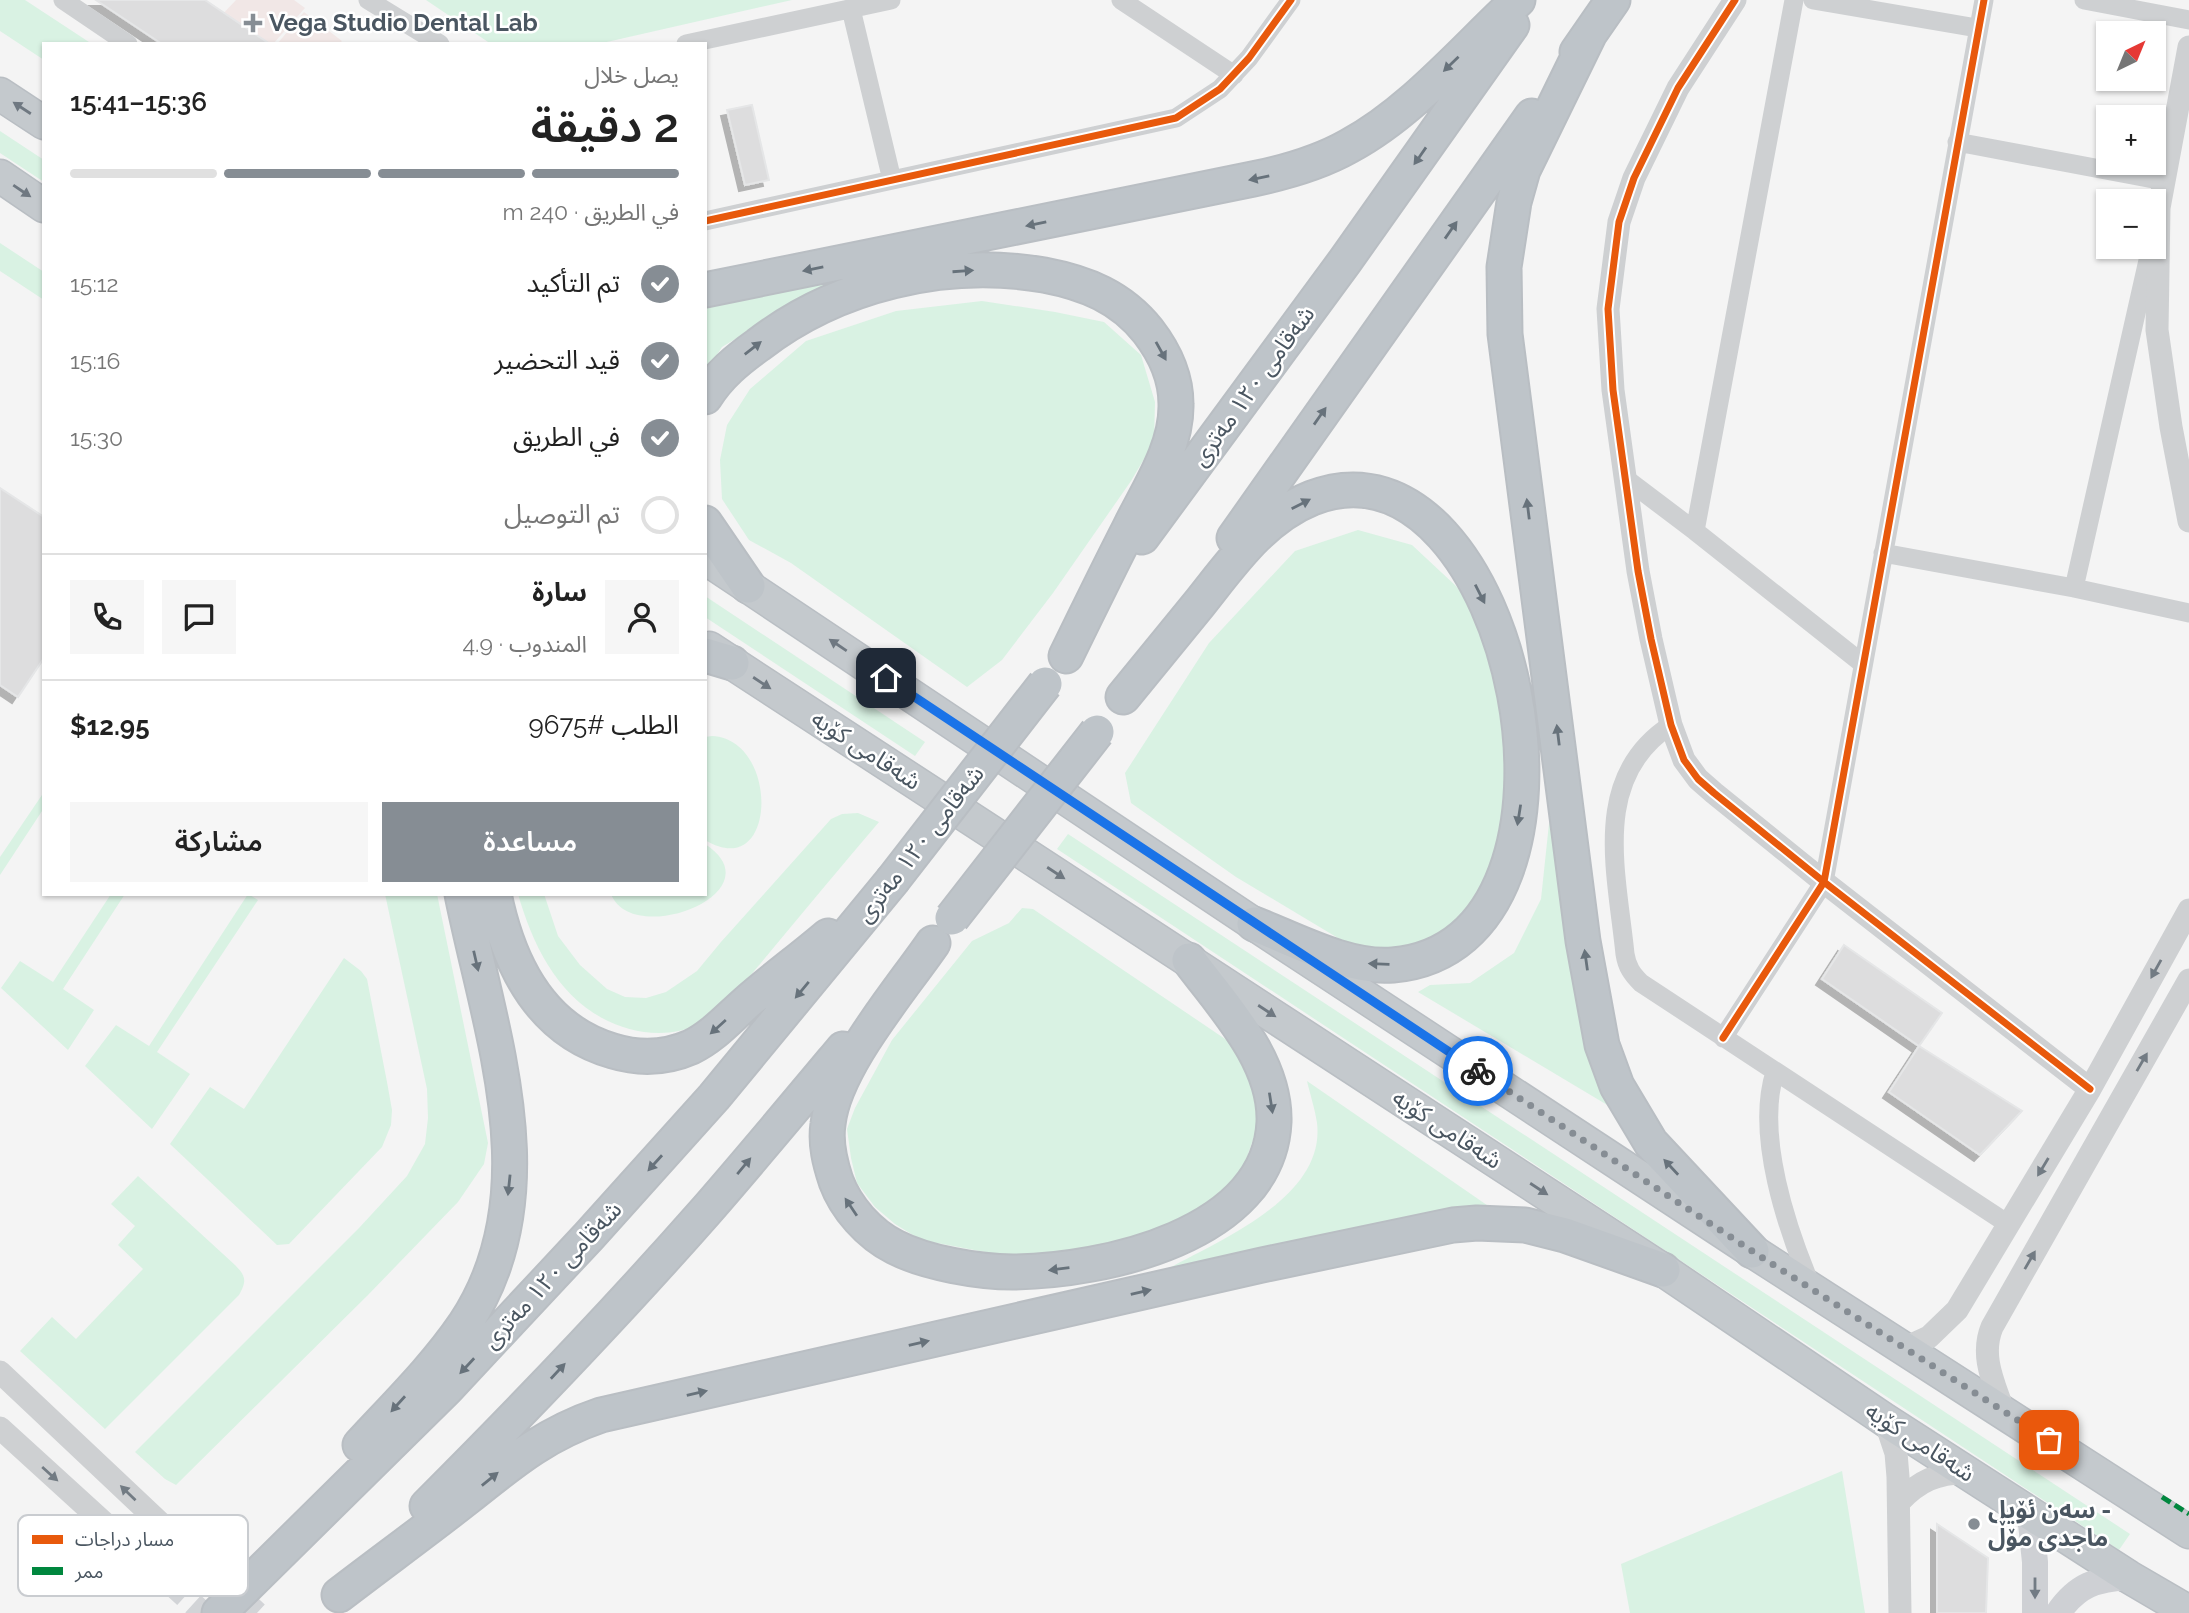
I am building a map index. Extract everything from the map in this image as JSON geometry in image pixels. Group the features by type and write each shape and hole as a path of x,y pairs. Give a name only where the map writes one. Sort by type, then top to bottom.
{"highway":[{"path":"707,290 1303,167 1350,145 1393,116 1518,0"},
{"name":"شەقامی ١٢٠ مەتری","path":"248,1586 446,1389 589,1236 714,1097 889,886 1066,656 1150,526 1345,261 1530,0"},
{"path":"1189,960 1252,1048 1267,1083 1274,1121 1270,1140 1256,1175 1239,1198 1217,1217 1148,1249 1080,1266 1010,1272 952,1264 895,1247 862,1222 848,1205 831,1167 828,1124 838,1087 856,1054 943,931 1123,697 1613,0"},
{"path":"1589,35 1523,170 1507,234 1503,301 1505,334 1583,942 1602,1045 1627,1106 1665,1160 1752,1251"},
{"path":"0,94 42,121"},
{"path":"0,176 42,205"},
{"path":"707,395 731,366 789,323 836,299 887,283 941,272 1027,272 1074,281 1126,307 1152,336 1167,361 1175,389 1176,419 1159,469 1066,656"},
{"path":"1123,697 1255,538 1284,513 1315,497 1361,491 1406,504 1426,517 1442,534 1476,585 1510,669 1517,699 1522,759 1521,805 1512,850 1485,912 1460,939 1444,949 1410,962 1392,965 1355,962 1254,924"},
{"path":"707,526 748,586"},
{"path":"707,559 1254,924 1752,1251 2189,1532"},
{"name":"شەقامی کۆیە","path":"714,654 1189,960 1662,1270 1885,1420 2129,1577 2189,1612"},
{"path":"495,896 514,961 521,977 541,1006 582,1039 618,1053 646,1056 674,1053 708,1037 889,886"},
{"path":"270,1565 358,1447 440,1358 466,1322 490,1275 499,1247 511,1164 508,1116 489,1016 461,896"},
{"path":"329,1604 487,1446 631,1294 705,1212 943,931"},
{"path":"329,1604 514,1459 572,1425 601,1415 1262,1265 1453,1225 1525,1225 1564,1235 1662,1270"},
{"name":"شەقامی ١٢٠ مەتری","path":"219,1613 237,1596"}],"main road":[{"path":"2030,1514 2035,1562 2035,1613"},
{"path":"2058,1613 2075,1593 2087,1585 2104,1579 2129,1577"}],"street":[{"path":"63,0 125,42"},
{"path":"368,0 437,42"},
{"path":"695,42 891,0"},
{"path":"1121,0 1234,75"},
{"path":"707,221 1176,118 1220,89 1234,75 1292,0"},
{"path":"1735,0 1678,88 1634,178 1619,222 1608,309 1613,390 1638,571 1671,725 1684,760 1698,779 1824,882 2090,1089"},
{"path":"1695,531 1794,0"},
{"path":"1813,0 1977,28"},
{"path":"1723,1038 1824,882 1984,0"},
{"path":"2084,0 2189,20"},
{"path":"851,9 892,180"},
{"path":"2163,189 2189,47"},
{"path":"1957,142 2164,181"},
{"path":"2074,589 2148,259"},
{"path":"2158,259 2157,330 2171,427 2189,521"},
{"path":"1625,478 1863,664"},
{"path":"1883,553 2189,613"},
{"path":"1671,725 1646,743 1639,752 1624,780 1618,800 1613,847 1625,954 1629,968 1641,984 2008,1224"},
{"path":"1905,1348 1929,1336 1950,1318 1978,1275 2090,1089 2189,910"},
{"path":"2003,1410 1988,1367 1988,1338 2189,980"},
{"path":"1775,1072 1770,1112 1777,1178 1793,1242 1813,1290"},
{"path":"1978,1275 2011,1294"},
{"path":"0,1372 151,1515"},
{"path":"1885,1420 1896,1453 1900,1613"},
{"path":"0,1428 95,1515"},
{"path":"1899,1502 1913,1487 1941,1474 1966,1472"}],"shaded area":[{"name":"Vega Studio Dental Lab","path":"236,0 294,0 305,8 275,42 205,42 200,38"},
{"path":"304,12 342,41 341,42 279,42"}],"green space":[{"path":"0,0 25,0 89,42 42,42 42,59 0,31"},
{"path":"426,0 792,0 607,42 488,42"},
{"path":"0,131 42,159 42,181 0,153"},
{"path":"0,243 42,271 42,299 0,271"},
{"path":"893,261 752,329 722,347 707,370 707,303"},
{"path":"982,301 1104,322 1141,355 1155,402 1154,442 1131,481 1053,593 1002,660 967,687 791,563 749,540 722,499 720,460 727,425 750,389 806,341 896,311"},
{"path":"1358,530 1412,545 1456,586 1487,628 1516,752 1501,878 1470,916 1427,946 1363,953 1236,877 1131,803 1125,773 1209,643 1295,551"},
{"path":"707,597 925,742 915,756 707,618"},
{"path":"707,737 734,743 750,760 759,782 761,806 757,827 746,843 729,848 707,841"},
{"path":"1553,786 1619,1112 1418,992 1430,985 1470,983 1514,953 1541,899"},
{"path":"42,795 42,811 0,875 0,857"},
{"path":"858,813 879,822 726,1002 707,1019 687,1029 663,1033 638,1031 613,1023 586,1008 571,995 548,965 531,931 519,896 545,896 558,936 580,965 607,989 625,997 646,998 666,992 697,971 831,819 842,814"},
{"path":"1068,834 2130,1534 2119,1550 1057,849"},
{"path":"707,846 723,862 724,880 713,895 694,908 669,915 645,916 624,910 613,896 707,896"},
{"path":"110,896 124,896 63,989 94,1010 68,1050 1,988 20,961 53,982"},
{"path":"247,896 258,900 157,1052 190,1074 152,1129 85,1066 116,1025 149,1046"},
{"path":"385,896 437,896 488,1143 484,1164 458,1202 176,1485 165,1479 135,1452 359,1228 407,1176 425,1144 427,1089"},
{"path":"1022,908 1033,909 1237,1047 1261,1090 1255,1134 1241,1174 1207,1205 1174,1223 1092,1254 1022,1259 921,1240 895,1224 875,1207 857,1183 851,1158 847,1129 855,1108 892,1040 972,941 1009,923"},
{"path":"344,958 367,979 392,1110 391,1125 382,1147 289,1244 277,1245 170,1144 210,1087 244,1109"},
{"path":"1307,1081 1497,1212 1162,1272 1263,1215 1286,1196 1304,1174 1315,1150 1317,1123"},
{"path":"138,1176 235,1265 244,1282 239,1295 105,1429 20,1351 52,1317 76,1339 143,1269 118,1245 135,1226 111,1204"},
{"path":"1842,1471 1865,1613 1630,1613 1621,1564"}],"building":[{"path":"96,0 205,0 267,42 159,42"},
{"path":"752,105 769,180 745,185 727,110"},
{"path":"0,488 42,516 42,661 18,697 0,685"},
{"path":"1844,945 1942,1013 1919,1046 1822,979"},
{"path":"1919,1046 2022,1111 1980,1155 1889,1092"},
{"path":"1937,1524 1988,1558 1986,1613 1937,1613"}],"tunnel":[{"path":"184,1596 203,1613"},
{"path":"239,1596 257,1613"}],"marked path":[{"path":"2162,1497 2189,1514"}],"cycle path":[{"path":"707,221 1176,118 1220,89 1249,58 1291,0"},
{"path":"1735,0 1678,88 1634,178 1619,222 1608,309 1613,390 1638,571 1671,725 1684,760 1698,779 1714,793 2090,1089"},
{"path":"1723,1038 1824,882 1984,0"}],"way so far":[{"path":"1478,1071 1752,1251 2049,1440"}],"place":[{"name":"Vega Studio Dental Lab","path":"253,23"},
{"name":"سەن ئۆیل - ماجدی مۆڵ","path":"1974,1524"}],"route":[{"path":"886,678 1478,1071"}]}
